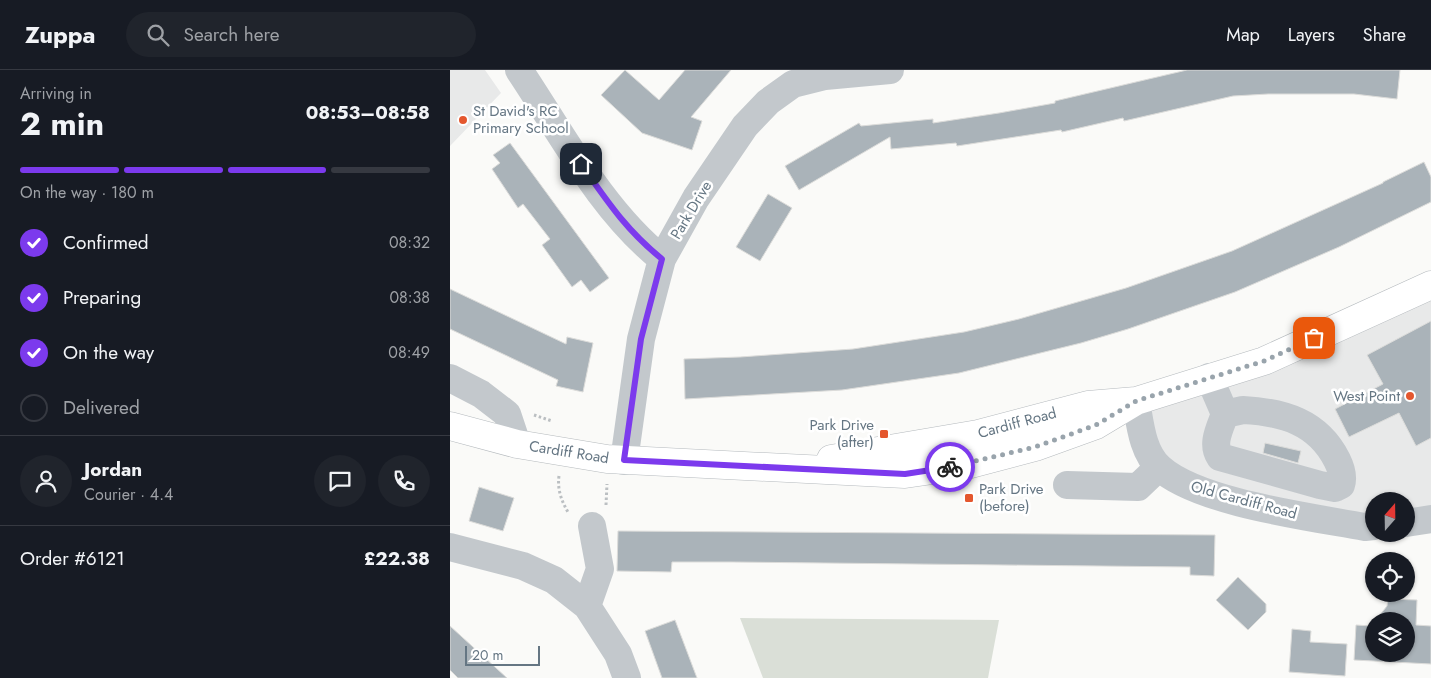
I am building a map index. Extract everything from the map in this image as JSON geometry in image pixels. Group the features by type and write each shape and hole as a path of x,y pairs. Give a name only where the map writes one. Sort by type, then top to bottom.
{"main road":[{"name":"Cardiff Road","path":"450,426 517,444 615,460 780,467 978,434 1088,404 1136,401 1264,361 1431,285"}],"street":[{"path":"519,70 620,220 642,243 662,259"},
{"name":"Park Drive","path":"615,460 641,339 662,259 696,198 745,126 768,102 793,84 817,78 890,70"},
{"path":"1210,377 1225,414"},
{"path":"450,378 481,394 507,414 517,444"},
{"name":"Old Cardiff Road","path":"1136,401 1142,438 1159,467 1181,483 1213,495 1298,515 1365,527"},
{"path":"1067,485 1138,487 1159,467"},
{"path":"1415,522 1431,519"},
{"path":"587,606 600,570 592,526"},
{"path":"450,547 523,566 554,580 587,606 618,654 628,678"}],"path":[{"path":"531,414 557,423"},
{"path":"562,452 558,485 561,500 569,514 592,526 604,513 615,460"}],"shaded area":[{"name":"St David's RC Primary School","path":"450,70 485,70 501,93 450,146"},
{"path":"1431,285 1431,519 1415,522 1415,492 1365,492 1365,524 1159,467 1136,401"},
{"path":"740,618 999,620 988,678 763,678"}],"building":[{"path":"625,70 659,100 685,70 731,70 691,117 702,121 692,150 642,133 601,95"},
{"path":"1187,70 1400,70 1397,99 1354,94 1233,96 1124,121 1123,118 1062,132 1061,130 957,146 956,143 891,149 890,137 799,190 785,166 859,123 861,126 933,119 933,123 999,113 1055,103 1055,101"},
{"path":"510,143 609,278 590,292 581,280 572,287 542,245 550,239 523,204 518,208 492,169 500,163 493,155"},
{"path":"1424,162 1431,177 1431,202 1339,247 1235,292 1128,329 1081,343 959,373 842,390 685,399 684,359 853,349 964,332 1019,319 1126,288 1232,251 1383,183"},
{"path":"768,194 792,208 760,261 736,247"},
{"path":"450,289 566,344 567,337 593,343 583,392 556,386 558,380 450,329"},
{"name":"West Point","path":"1431,321 1431,438 1416,446 1399,413 1349,437 1335,409 1383,384 1367,355"},
{"path":"1265,443 1301,451 1298,463 1263,453"},
{"path":"479,487 514,498 503,531 469,521"},
{"path":"618,531 1215,535 1214,576 1190,575 1190,567 731,562 672,562 671,572 617,571"},
{"path":"1238,577 1266,604 1266,612 1248,630 1216,600"},
{"path":"1417,600 1416,625 1431,626 1431,664 1392,662 1415,662 1415,612 1382,612 1388,602 1415,602"},
{"path":"675,620 697,678 662,678 645,631"},
{"path":"1356,625 1365,626 1365,661 1354,660"},
{"path":"450,626 507,678 458,678 450,670"},
{"path":"1292,629 1311,631 1310,642 1347,644 1345,676 1289,672"}],"way so far":[{"path":"950,467 967,465 1035,447 1096,425 1136,401 1264,361 1314,338"}],"place":[{"name":"St David's RC Primary School","path":"463,120"},
{"name":"West Point","path":"1410,396"},
{"name":"Park Drive (after)","path":"884,434"},
{"name":"Park Drive (before)","path":"969,498"}],"route":[{"path":"581,164 620,220 642,243 662,259 641,339 624,460 905,474 950,467"}]}
